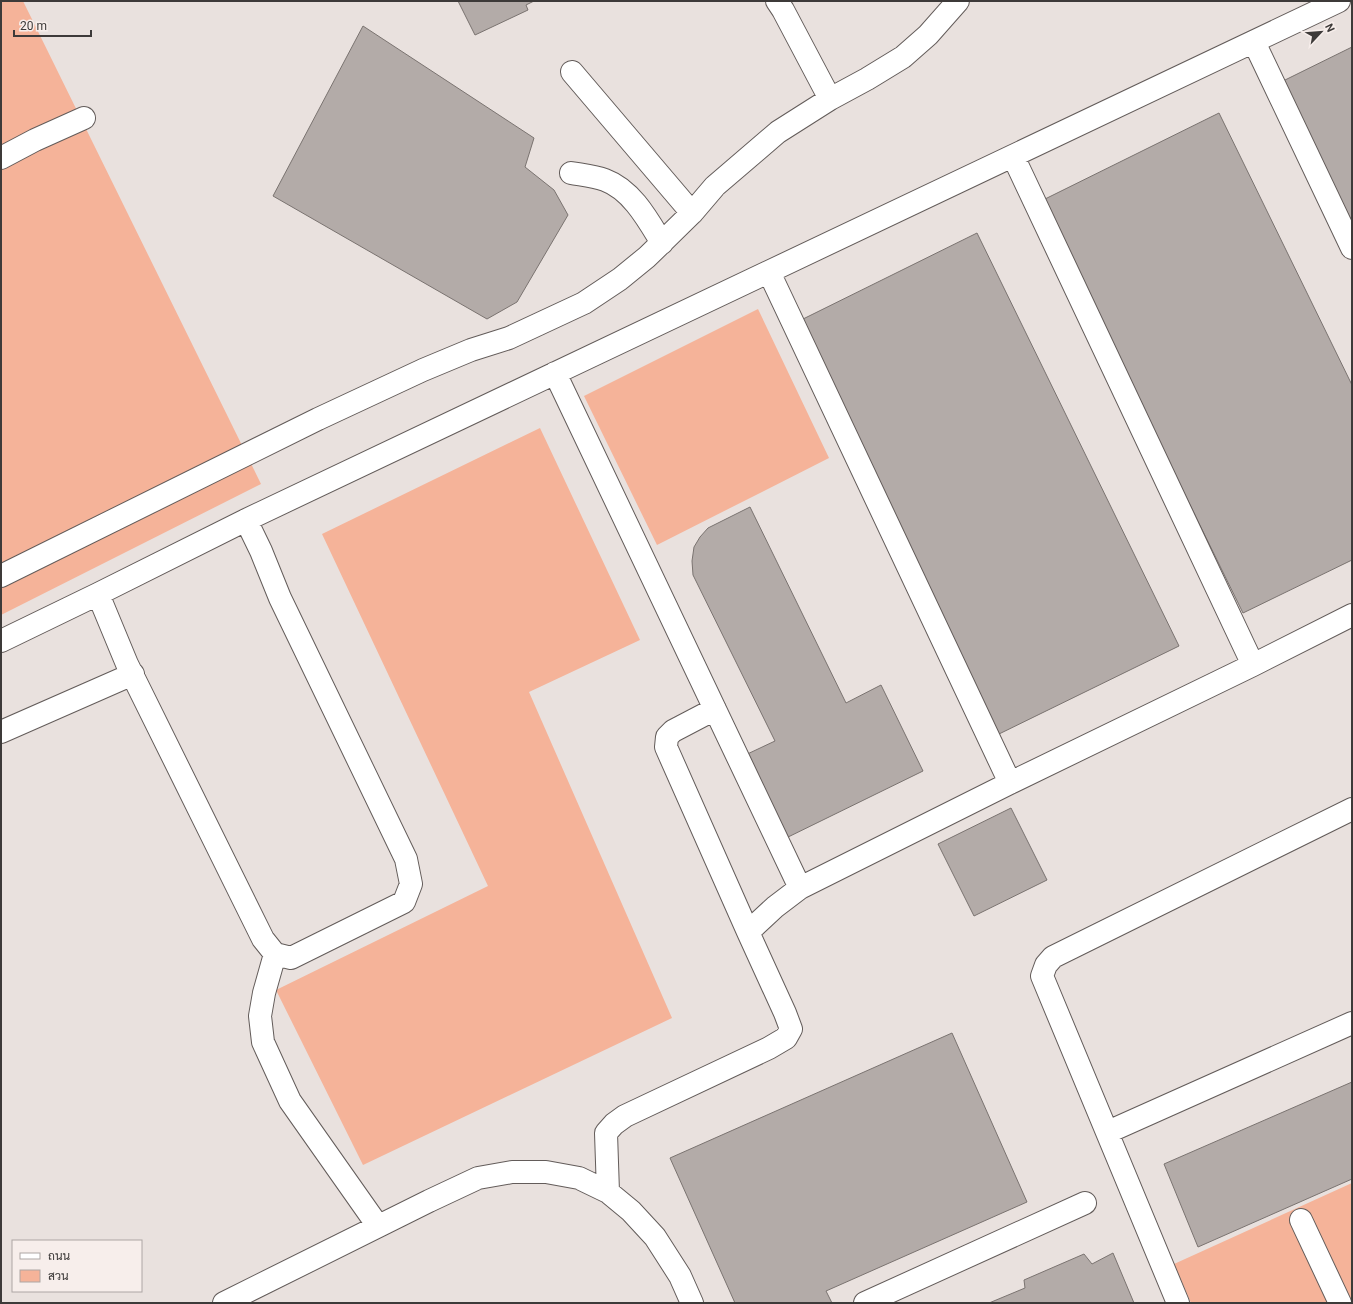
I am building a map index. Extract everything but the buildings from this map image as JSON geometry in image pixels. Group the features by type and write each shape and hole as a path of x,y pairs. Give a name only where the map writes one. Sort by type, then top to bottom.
{"street":[{"path":"777,1 830,99"},
{"path":"1,576 318,419 423,370 471,350 509,338 584,302 620,279 647,257 692,213 716,186 778,132 830,99 867,80 903,57 928,35 958,1"},
{"path":"1,641 246,520 1339,1"},
{"path":"1254,42 1352,248"},
{"path":"572,72 692,213"},
{"path":"1,158 35,140 84,118"},
{"path":"1013,156 1253,666"},
{"path":"571,173 605,180 625,192 646,216 662,243"},
{"path":"769,272 1010,783"},
{"path":"555,374 800,888"},
{"path":"98,594 110,626 130,669 263,939 275,954 291,958 404,902 411,884 406,859 280,598 261,551 246,520"},
{"path":"748,932 775,907 800,888 1010,783 1253,666 1352,615"},
{"path":"1,732 130,669"},
{"path":"608,1192 606,1133 614,1124 625,1116 769,1048 786,1038 791,1029 666,747 667,737 673,731 715,709"},
{"path":"1178,1303 1042,976 1046,965 1053,957 1352,809"},
{"path":"275,954 264,993 260,1016 263,1042 290,1101 378,1226"},
{"path":"1108,1132 1352,1023"},
{"path":"224,1303 429,1200 478,1178 512,1172 546,1172 579,1178 608,1192 631,1211 655,1237 680,1276 692,1303"},
{"path":"865,1303 1085,1203"},
{"path":"1301,1220 1340,1303"}],"green space":[{"path":"1,1 23,1 261,484 1,615"},
{"path":"758,309 829,458 657,545 584,396"},
{"path":"540,428 640,640 529,692 672,1018 363,1165 276,990 488,886 322,534"},
{"path":"1352,1183 1352,1303 1191,1303 1174,1264"}]}
